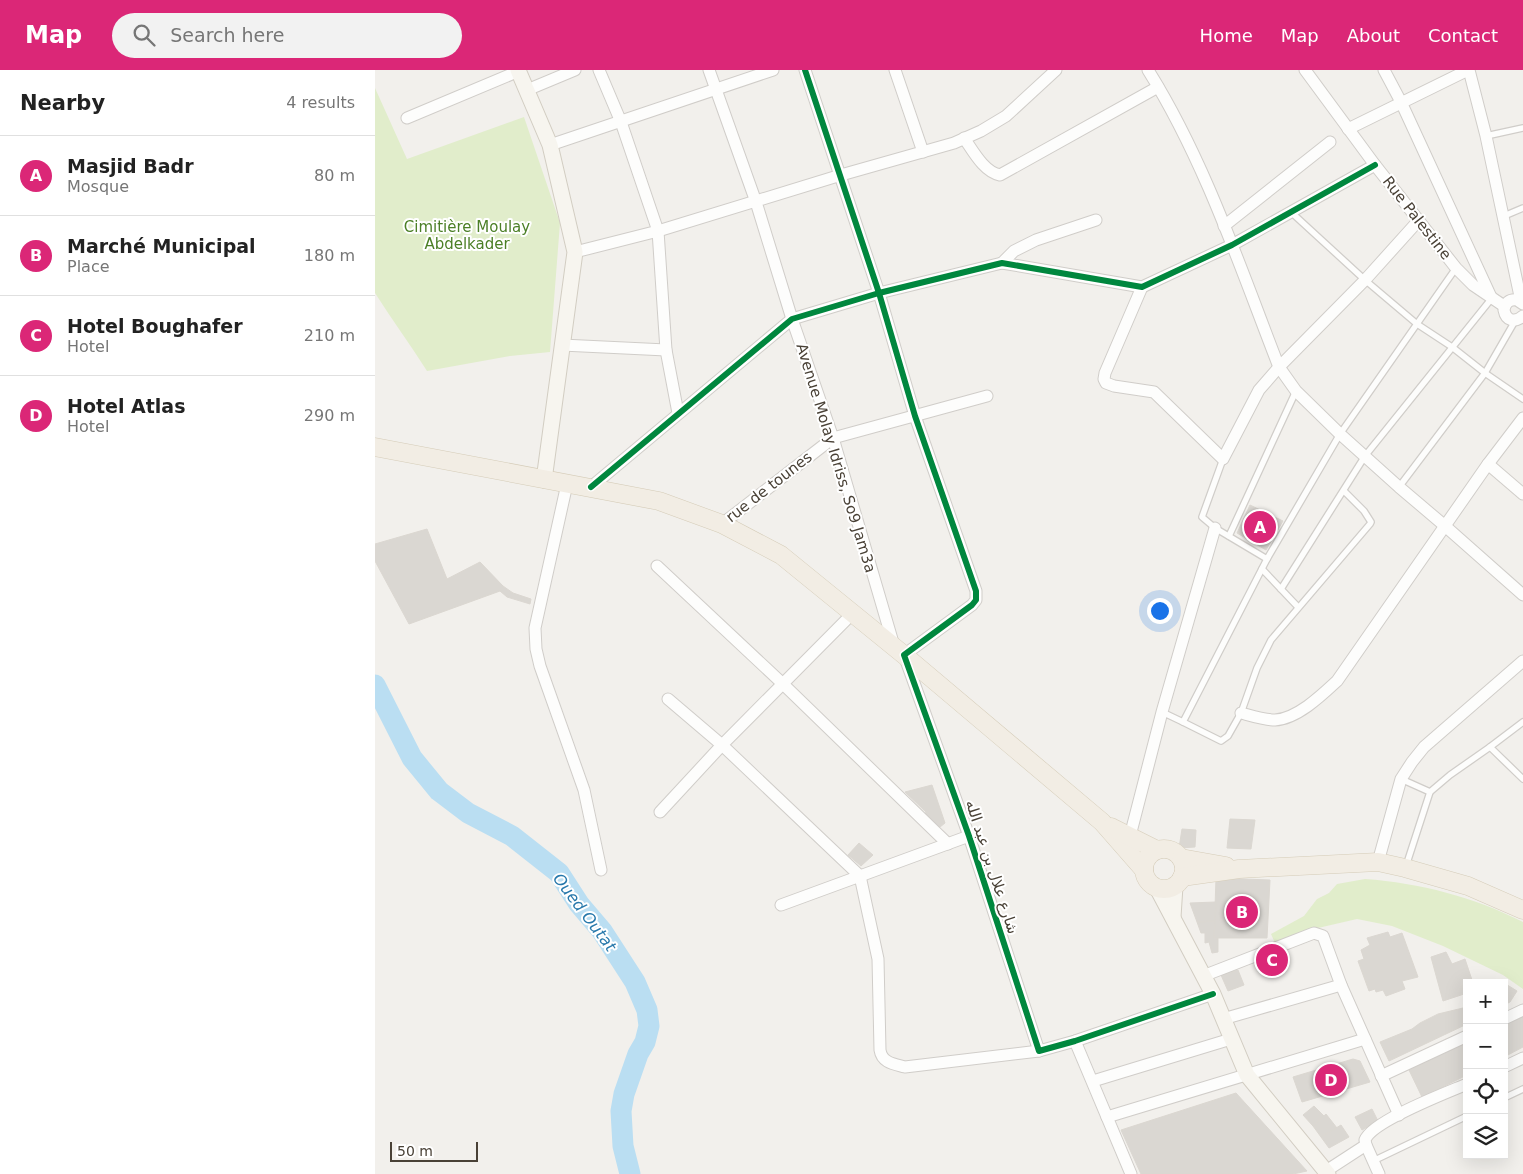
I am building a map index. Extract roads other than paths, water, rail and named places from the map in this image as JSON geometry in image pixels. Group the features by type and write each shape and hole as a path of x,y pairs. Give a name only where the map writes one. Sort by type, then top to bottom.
{"main road":[{"path":"375,447 659,501 722,524 781,555 1102,822 1144,870 1148,881 1157,888 1169,889 1178,882 1239,869 1378,862 1467,886 1523,910"},
{"path":"1102,822 1157,850 1170,850 1181,858 1239,869"},
{"path":"1144,870 1147,858 1157,850"},
{"path":"1178,882 1184,864 1181,858"}],"street":[{"path":"407,118 519,70 550,146 575,252 544,480"},
{"path":"527,90 575,70"},
{"path":"599,70 621,122 659,231 667,350 678,413"},
{"name":"Avenue Molay Idriss, So9 Jam3a","path":"709,70 756,202 792,319 833,438 899,652"},
{"path":"550,146 773,70"},
{"path":"805,70 879,293 915,416 976,591 976,600 899,652"},
{"path":"895,70 923,152"},
{"path":"575,252 659,231 964,138 981,131 1006,116 1056,70"},
{"path":"1148,70 1188,144 1209,189 1279,367 1295,391 1399,487 1522,590"},
{"name":"Rue Palestine","path":"1305,70 1375,166 1456,268 1473,285 1504,306 1503,310 1507,318 1520,320"},
{"path":"1384,70 1401,102 1492,298"},
{"path":"1348,129 1469,70 1520,280 1522,303"},
{"path":"964,138 993,174 1000,175 1158,87"},
{"path":"1224,226 1330,142"},
{"path":"591,487 792,319 879,293 1002,263 1142,287 1232,245 1375,166"},
{"path":"1002,263 1014,251 1036,240 1096,220"},
{"path":"1142,287 1105,373 1105,382 1114,386 1154,392 1223,459 1259,390 1279,367 1365,280 1419,220"},
{"path":"1504,306 1510,300 1517,300 1522,303"},
{"path":"562,345 667,350"},
{"name":"rue de tounes","path":"722,524 833,438 987,396"},
{"path":"1241,713 1270,720 1290,717 1315,701 1337,681 1488,464 1523,418"},
{"path":"1488,464 1523,494"},
{"path":"567,484 535,628 536,649 540,666 584,790 601,870"},
{"path":"1129,836 1162,712 1215,528"},
{"path":"657,566 783,684 948,844"},
{"path":"660,812 722,745 853,613"},
{"name":"شارع علال بن عبد الله","path":"899,652 969,836 1039,1051"},
{"path":"1378,862 1401,779 1412,762 1424,747 1523,661"},
{"path":"668,699 722,745 860,876 878,959 880,1050 881,1056 885,1060 905,1067 1039,1051 1075,1042 1213,994"},
{"path":"781,905 969,836"},
{"path":"1173,917 1178,882"},
{"path":"1157,888 1213,994 1247,1075 1327,1172 1365,1145"},
{"path":"1203,976 1314,933 1323,936 1341,986 1399,1115"},
{"path":"1223,1019 1341,986"},
{"path":"1508,1017 1523,1010"},
{"path":"1381,1076 1463,1038"},
{"path":"1093,1081 1231,1039"},
{"path":"1107,1117 1365,1039"},
{"path":"1075,1042 1131,1174"},
{"path":"1508,1065 1523,1058"},
{"path":"1379,1174 1365,1145 1367,1135 1399,1115 1463,1086"}],"lane":[{"path":"1486,136 1523,128"},
{"path":"1504,216 1523,208"},
{"path":"1292,213 1365,280 1417,324 1523,399"},
{"path":"1183,722 1267,559 1340,434 1456,268"},
{"path":"1281,589 1365,456 1492,298"},
{"path":"1399,487 1485,373 1520,320"},
{"path":"1229,536 1295,391"},
{"path":"1223,459 1202,514 1205,521 1267,559"},
{"path":"1162,712 1221,741 1228,736 1241,713 1263,655 1276,633 1371,522 1364,511 1344,491"},
{"path":"1262,569 1298,607"},
{"path":"1405,868 1430,792 1450,775 1490,748 1523,722"},
{"path":"1490,748 1523,779"},
{"path":"1401,779 1430,792"},
{"path":"1508,1096 1523,1089"},
{"path":"1373,1161 1463,1118"}],"waterway":[{"name":"Oued Outat","path":"375,685 412,758 439,791 468,813 512,836 559,873 579,904 602,931 635,982 647,1010 649,1026 645,1042 638,1054 624,1094 621,1111 623,1146 630,1174"}],"place":[{"name":"Masjid Badr","path":"1260,527"},
{"name":"Marché Municipal","path":"1242,912"},
{"name":"Hotel Boughafer","path":"1272,960"},
{"name":"Hotel Atlas","path":"1331,1080"}],"park label":[{"name":"Cimitière Moulay Abdelkader","path":"467,236"}]}
